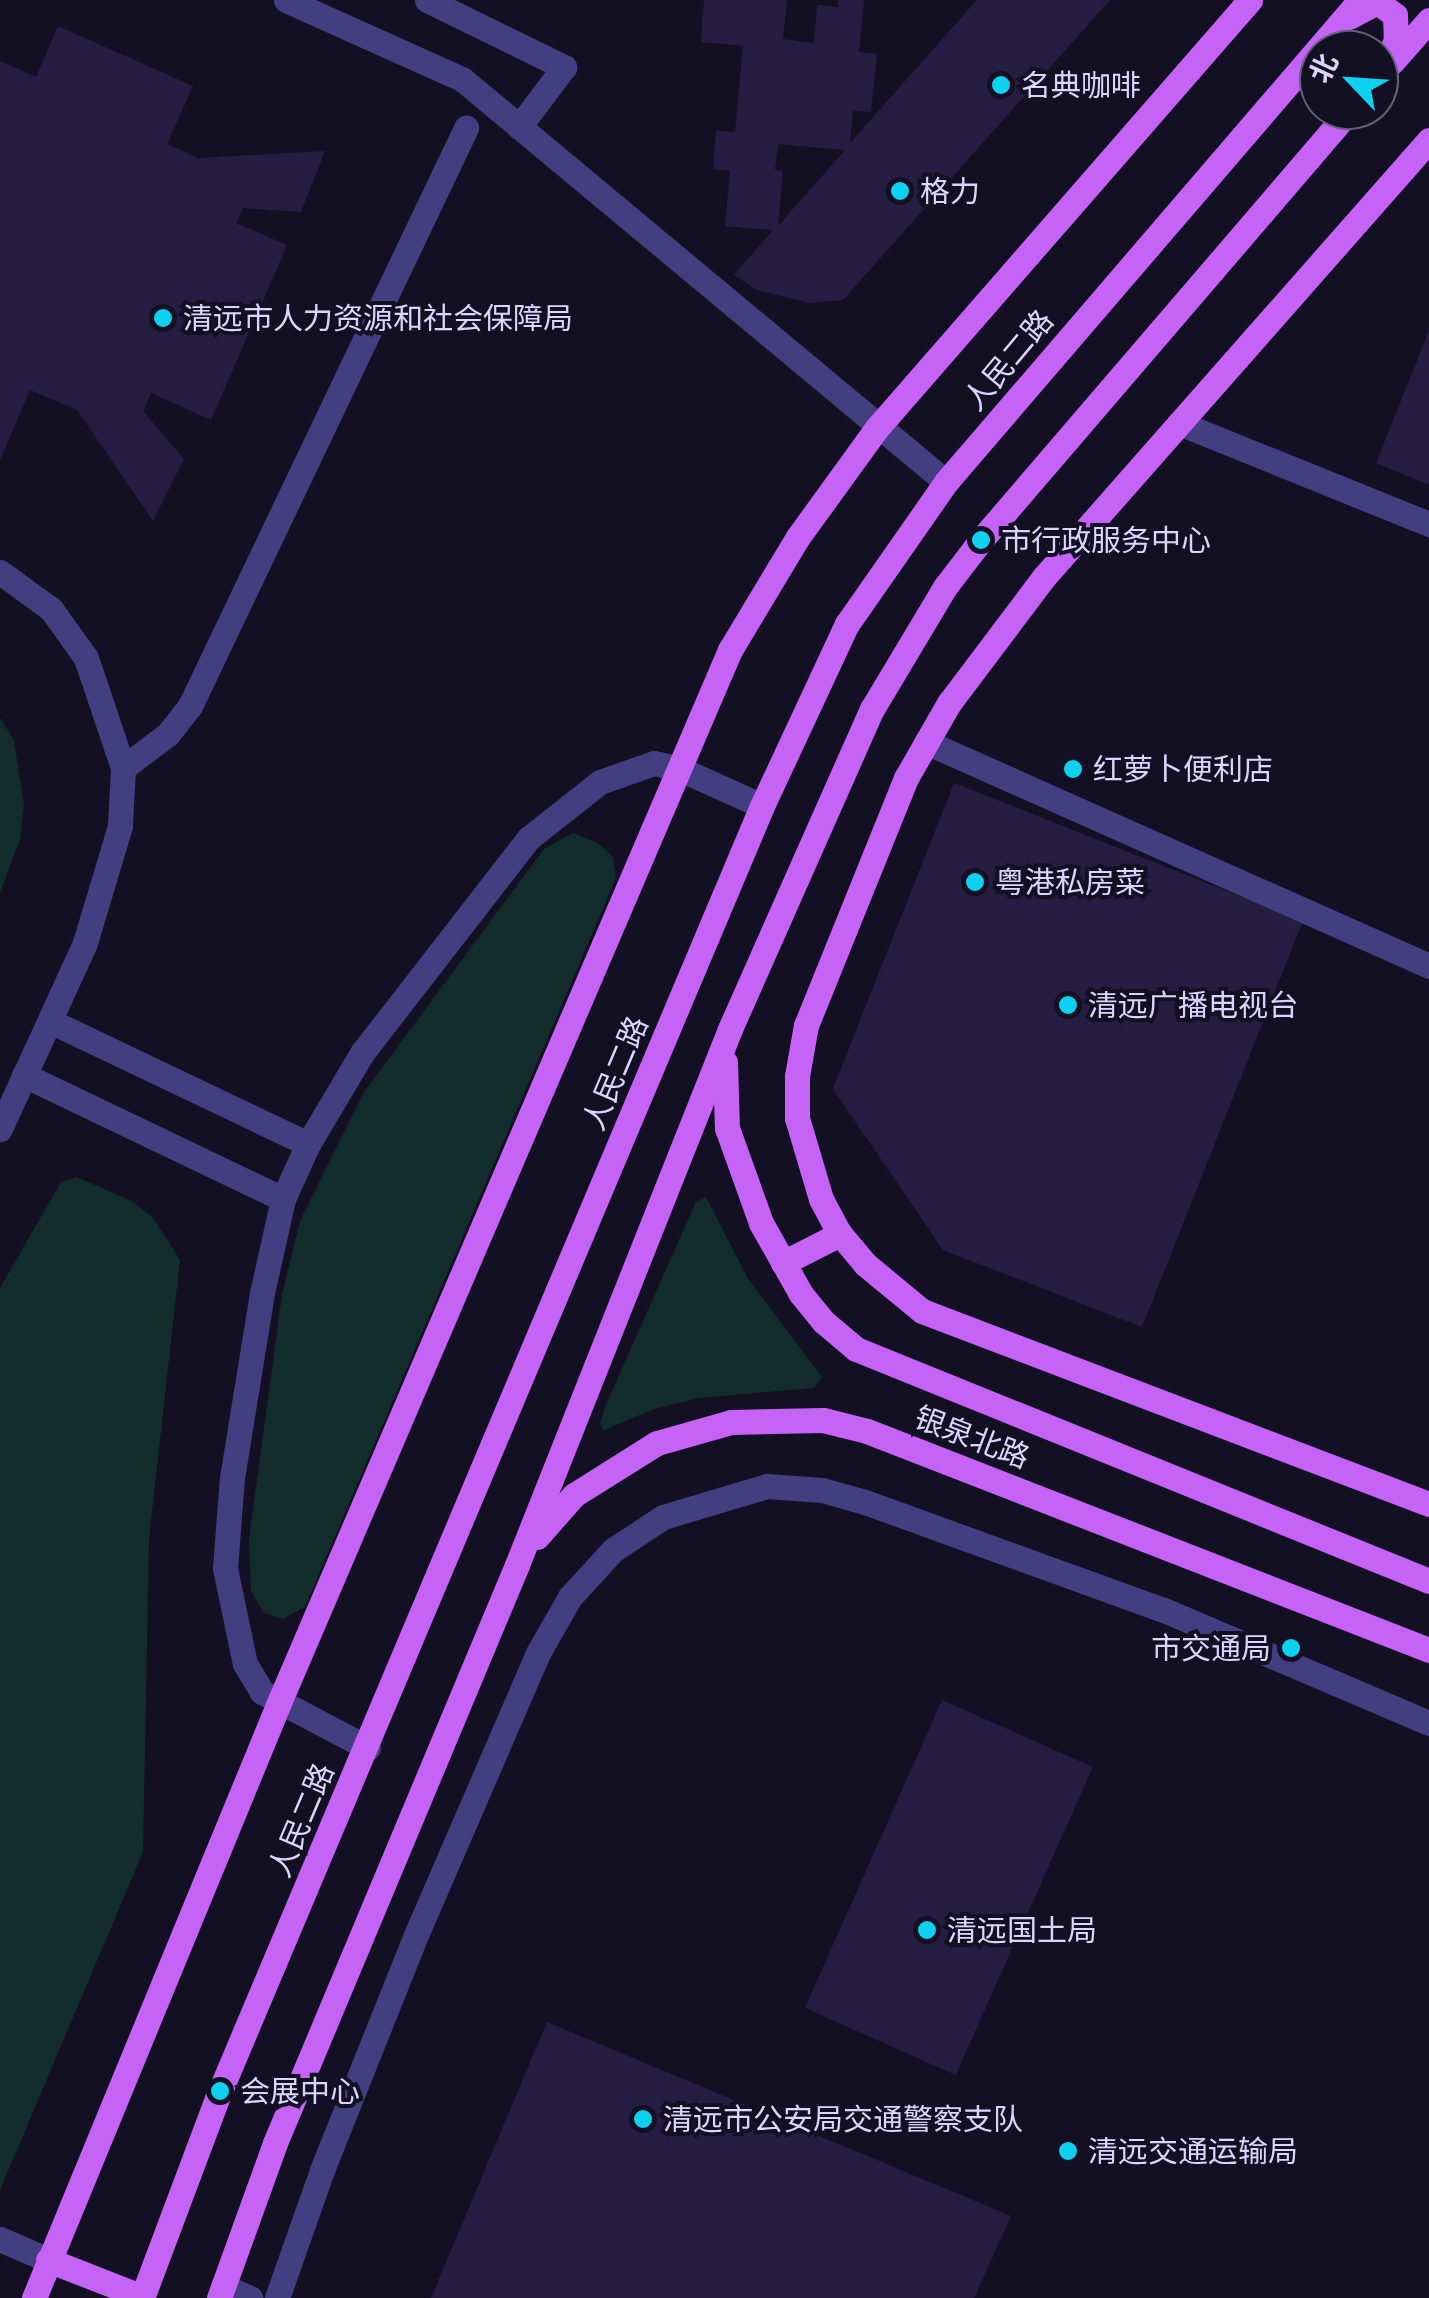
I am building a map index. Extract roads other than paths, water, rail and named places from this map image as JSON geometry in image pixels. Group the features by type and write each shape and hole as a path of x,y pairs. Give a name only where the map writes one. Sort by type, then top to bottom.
{"main road":[{"name":"人民二路","path":"34,2298 278,1705 678,768 747,622 798,537 877,428 1250,0"},
{"name":"人民二路","path":"1334,30 1360,0"},
{"path":"1334,30 1370,4 1389,8 1395,15 1396,30"},
{"path":"1399,54 1429,20"},
{"name":"人民二路","path":"143,2298 220,2091 368,1748 762,806 848,624 946,482 1299,71"},
{"path":"222,2292 275,2144 517,1566 730,1029 872,709 945,587 981,540 1333,130"},
{"path":"1429,140 1002,628 906,778 806,1025 796,1076 797,1118 820,1199 840,1234 865,1264 922,1311 1429,1504"},
{"name":"银泉北路","path":"730,1029 723,1093 727,1128 740,1176 783,1263 824,1322 856,1349 1429,1581"},
{"path":"783,1263 840,1234"},
{"name":"银泉北路","path":"517,1566 548,1521 574,1494 657,1443 731,1422 823,1420 867,1432 1429,1650"},
{"path":"48,2260 143,2298"}],"street":[{"path":"286,0 462,79 946,482"},
{"path":"428,0 564,67 519,127"},
{"path":"123,768 168,734 190,706 466,128"},
{"path":"1178,423 1429,524"},
{"path":"0,572 51,610 86,658 123,768 120,826 85,943 0,1129"},
{"path":"926,742 1429,966"},
{"path":"368,1748 278,1705 262,1692 246,1664 225,1568 232,1478 262,1292 282,1199 308,1144 362,1053 529,838 600,782 654,764 678,768 762,806"},
{"path":"50,1020 308,1144"},
{"path":"24,1076 282,1199"},
{"path":"277,2298 322,2170 416,1935 538,1653 570,1597 613,1550 663,1517 767,1486 804,1489 865,1502 1164,1610 1429,1723"},
{"path":"0,2239 48,2260"},
{"path":"222,2292 250,2298"}],"place":[{"name":"名典咖啡","path":"1001,85"},
{"name":"格力","path":"900,191"},
{"name":"清远市人力资源和社会保障局","path":"163,318"},
{"name":"市行政服务中心","path":"981,540"},
{"name":"红萝卜便利店","path":"1073,769"},
{"name":"粤港私房菜","path":"975,882"},
{"name":"清远广播电视台","path":"1068,1005"},
{"name":"市交通局","path":"1291,1648"},
{"name":"清远国土局","path":"927,1930"},
{"name":"会展中心","path":"220,2091"},
{"name":"清远市公安局交通警察支队","path":"643,2119"},
{"name":"清远交通运输局","path":"1068,2151"}]}
